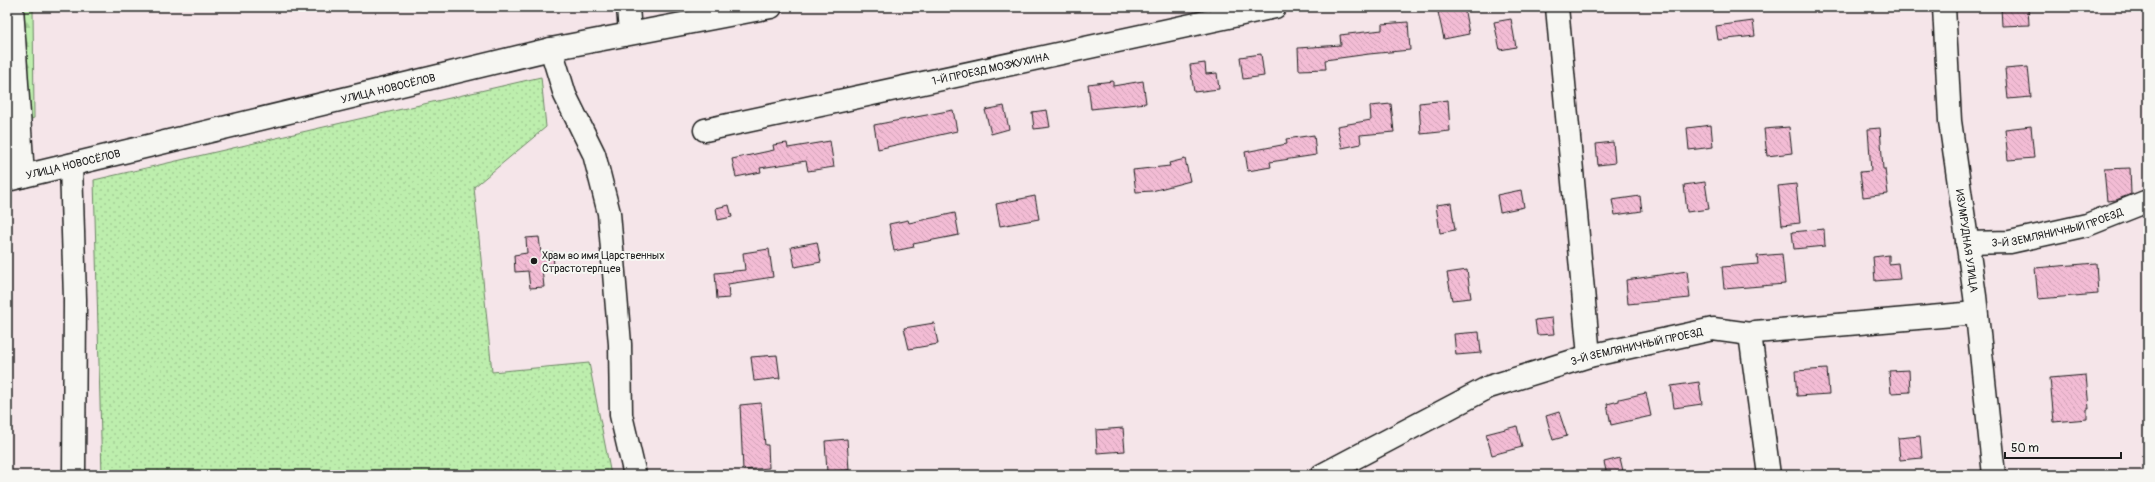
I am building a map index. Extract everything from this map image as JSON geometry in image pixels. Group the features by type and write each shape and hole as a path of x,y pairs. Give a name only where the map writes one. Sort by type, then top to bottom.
{"street":[{"path":"12,7 15,178"},
{"path":"628,7 630,33"},
{"name":"УЛИЦА НОВОСЁЛОВ","path":"15,178 551,49 771,7"},
{"name":"1-Й ПРОЕЗД МОЗЖУХИНА","path":"705,130 1275,7"},
{"path":"1557,7 1589,356"},
{"name":"ИЗУМРУДНАЯ УЛИЦА","path":"1944,7 1950,121 1976,313 1994,475"},
{"path":"551,49 565,95 594,154 609,213 620,344 621,415 635,475"},
{"path":"71,165 75,299 74,475"},
{"name":"3-Й ЗЕМЛЯНИЧНЫЙ ПРОЕЗД","path":"1967,243 2010,242 2087,225 2145,202"},
{"name":"3-Й ЗЕМЛЯНИЧНЫЙ ПРОЕЗД","path":"1322,475 1489,387 1589,356 1714,329 1750,334 1976,313"},
{"path":"1750,334 1768,475"}],"green space":[{"path":"7,7 33,7 34,118 7,130"},
{"path":"541,77 546,127 474,187 492,372 589,363 611,475 102,475 94,180"}],"building":[{"path":"1464,7 1469,34 1444,39 1438,12"},
{"path":"2001,7 2028,7 2029,25 2002,26"},
{"path":"1511,19 1516,47 1500,50 1494,22"},
{"path":"1753,21 1755,36 1718,40 1716,26"},
{"path":"1408,22 1410,50 1325,60 1326,69 1299,70 1298,48 1341,45 1340,35 1382,30 1382,24"},
{"path":"1261,54 1264,76 1243,79 1240,57"},
{"path":"1205,63 1206,74 1217,73 1219,89 1194,92 1190,65"},
{"path":"2028,67 2031,97 2008,99 2005,69"},
{"path":"1113,81 1113,86 1143,81 1146,103 1091,109 1088,84"},
{"path":"1448,100 1450,131 1421,134 1419,103"},
{"path":"1391,104 1394,132 1360,135 1361,144 1342,148 1337,126 1371,120 1370,106"},
{"path":"1004,106 1009,129 991,134 985,110"},
{"path":"953,110 957,131 878,149 874,125"},
{"path":"1047,110 1050,127 1034,129 1032,112"},
{"path":"1711,125 1713,147 1689,150 1687,128"},
{"path":"2031,126 2034,158 2008,160 2005,129"},
{"path":"1789,127 1792,153 1767,156 1764,129"},
{"path":"1880,128 1883,169 1885,169 1888,194 1863,197 1860,172 1871,171 1868,129"},
{"path":"1314,135 1316,155 1270,162 1271,167 1248,171 1245,152 1287,144 1286,139"},
{"path":"830,141 834,167 808,171 806,161 760,168 761,172 736,177 732,159 774,150 773,145 787,143 788,148"},
{"path":"1613,142 1615,163 1598,165 1596,144"},
{"path":"1185,159 1190,181 1152,191 1136,192 1133,170 1170,166 1169,163"},
{"path":"2130,168 2131,194 2116,200 2107,201 2104,169"},
{"path":"1705,182 1709,209 1687,212 1684,185"},
{"path":"1796,184 1800,223 1782,225 1778,186"},
{"path":"1521,190 1524,207 1500,212 1497,195"},
{"path":"1035,196 1039,219 1000,226 996,204"},
{"path":"1640,196 1642,211 1615,215 1612,200"},
{"path":"1451,203 1455,230 1440,233 1436,205"},
{"path":"729,205 732,217 718,220 716,208"},
{"path":"955,213 959,235 913,244 914,247 894,251 889,224 908,220 909,223"},
{"path":"1824,229 1825,246 1794,249 1792,232"},
{"name":"Храм во имя Царственных Страстотерпцев","path":"539,237 541,253 553,252 554,268 542,269 544,287 530,288 528,271 515,272 514,255 527,253 526,238"},
{"path":"817,242 821,262 795,267 791,247"},
{"path":"769,249 773,277 728,284 729,298 717,299 715,273 745,270 743,253"},
{"path":"1782,254 1785,284 1724,289 1722,267 1758,264 1757,256"},
{"path":"1889,255 1889,264 1898,263 1900,279 1875,281 1873,257"},
{"path":"2096,263 2098,294 2038,299 2035,268"},
{"path":"1467,270 1471,298 1452,300 1447,273"},
{"path":"1687,271 1690,298 1628,304 1626,280"},
{"path":"1552,318 1554,334 1537,335 1535,320"},
{"path":"934,323 938,344 909,349 904,328"},
{"path":"1479,332 1481,353 1456,355 1454,334"},
{"path":"777,355 780,378 754,381 751,357"},
{"path":"1827,369 1829,394 1797,396 1795,371"},
{"path":"1909,370 1910,392 1891,393 1889,371"},
{"path":"2086,375 2089,409 2087,409 2087,419 2054,422 2050,378"},
{"path":"1699,382 1702,404 1674,408 1671,386"},
{"path":"1646,393 1651,416 1611,425 1607,404 1619,401 1619,399"},
{"path":"761,403 765,445 768,445 769,468 743,470 740,405"},
{"path":"1559,412 1567,436 1553,440 1546,416"},
{"path":"1517,426 1522,447 1492,455 1486,434"},
{"path":"1123,428 1125,451 1097,453 1096,430"},
{"path":"1920,436 1922,458 1900,460 1898,438"},
{"path":"847,439 849,470 827,472 825,441"},
{"path":"1620,458 1623,471 1607,475 1604,462"}],"place":[{"name":"Храм во имя Царственных Страстотерпцев","path":"534,261"}]}
